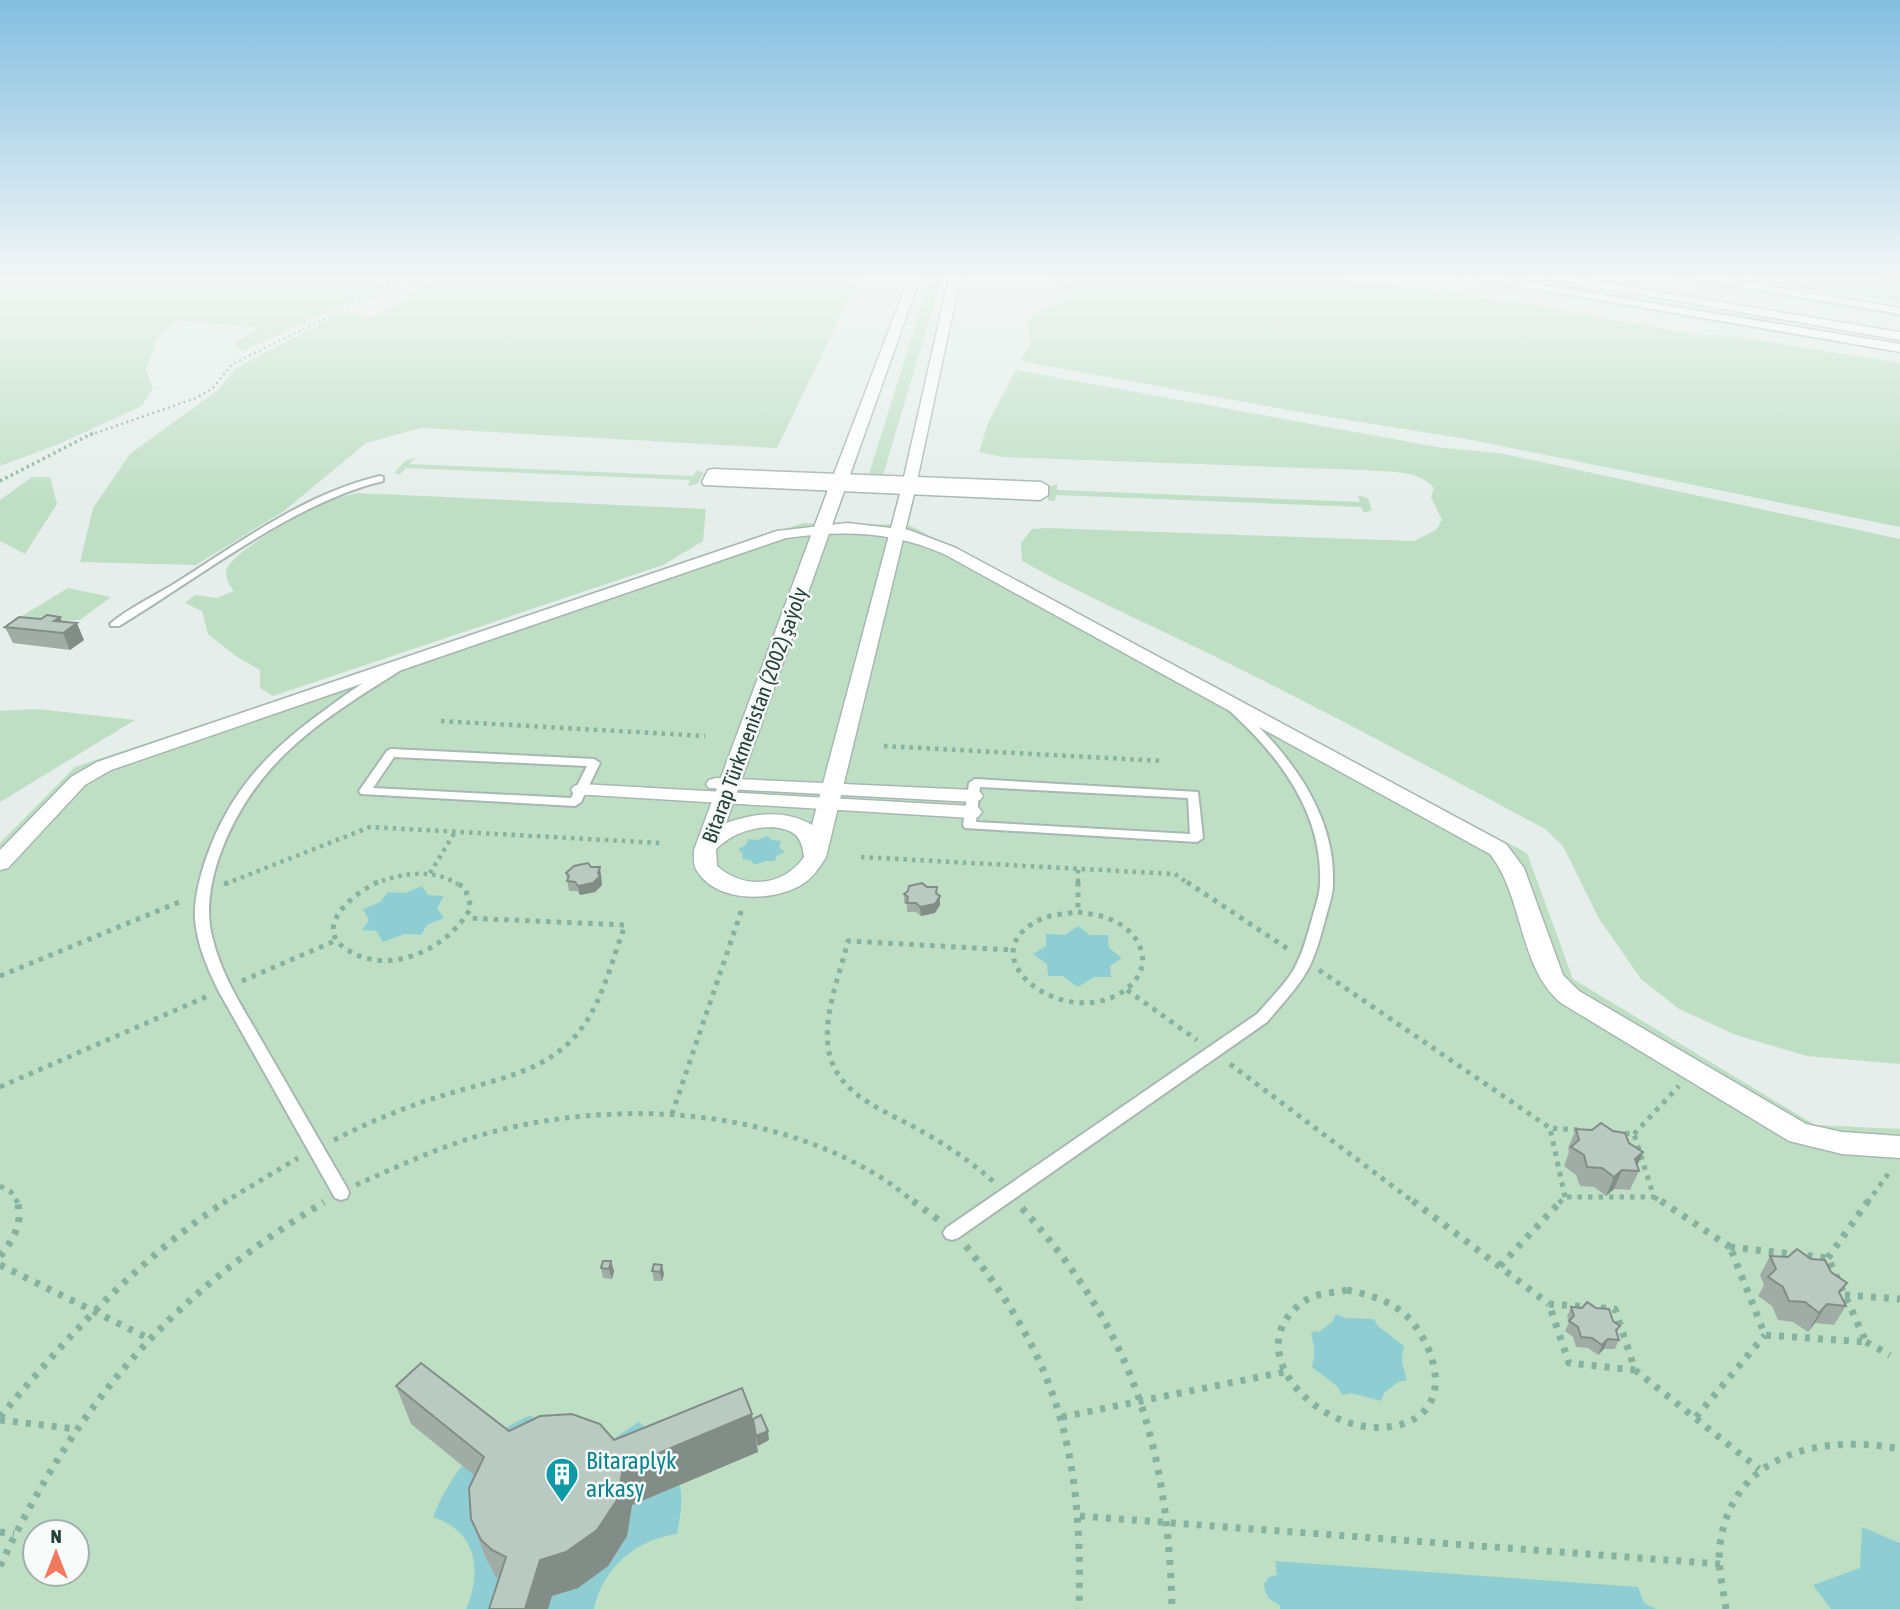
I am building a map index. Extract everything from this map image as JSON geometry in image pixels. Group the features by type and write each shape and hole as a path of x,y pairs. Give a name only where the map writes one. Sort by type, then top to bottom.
{"street":[{"name":"Bitarap Türkmenistan (2002) şaýoly","path":"815,857 811,866 791,881 763,889 748,889 722,883 712,876 706,868 705,850 887,353"},
{"path":"815,857 909,485 938,353"},
{"path":"838,483 713,473 709,482 1041,486 1040,495 909,485"},
{"path":"0,863 68,790 88,774 783,534 823,527 897,530 929,540 950,551 1498,849 1513,868 1551,975 1558,987 1570,997 1799,1133 1842,1143 1900,1147"},
{"path":"584,783 972,804"},
{"path":"705,850 719,833 730,827 744,822 772,820 797,826 807,832 816,848 815,857"}],"lane":[{"path":"115,624 158,600 270,527 331,495 380,479"},
{"path":"341,1193 225,989 210,951 202,920 203,892 217,839 234,804 250,782 306,728 401,665"},
{"path":"952,1233 1262,1018 1296,978 1306,961 1327,883 1324,847 1316,817 1282,758 1257,729 1219,697"},
{"path":"391,753 594,764 584,783 575,802 365,791 391,753"},
{"path":"975,783 1194,795 1197,838 969,825 972,804 975,783"}],"path":[{"path":"0,481 95,432 196,398 212,389 232,364 254,353"},
{"path":"441,721 705,736"},
{"path":"884,746 1163,761"},
{"path":"0,976 370,827 661,844"},
{"path":"430,873 455,832"},
{"path":"861,857 1175,874 1550,1128 1586,1130"},
{"path":"1078,870 1078,912"},
{"path":"414,873 430,873 457,880 466,888 471,907 467,918 459,930 430,949 392,959 358,956 345,949 337,940 334,930 335,919 351,897 380,881 414,873"},
{"path":"672,1114 748,889"},
{"path":"1078,912 1109,918 1123,925 1141,946 1145,958 1143,970 1137,981 1127,990 1113,997 1081,1002 1048,996 1023,979 1015,969 1012,950 1018,934 1029,924 1058,913 1078,912"},
{"path":"467,918 625,925"},
{"path":"0,1087 337,940"},
{"path":"1012,950 848,940 829,1023 828,1047 835,1069 847,1088 869,1105 911,1125 951,1150 1008,1195 1058,1248 1088,1290 1114,1336 1141,1401 1154,1443 1168,1523 1172,1609"},
{"path":"1127,990 1214,1052 1549,1304 1615,1309 1635,1370"},
{"path":"1634,1134 1693,1070"},
{"path":"0,1566 43,1479 76,1429 150,1339 232,1264 275,1233 341,1193 408,1161 497,1131 586,1116 672,1114 755,1126 795,1137 870,1170 904,1193 952,1233 995,1282 1020,1319 1041,1360 1062,1417 1071,1454 1080,1516 1082,1562 1079,1609"},
{"path":"1550,1128 1565,1197"},
{"path":"1610,1132 1634,1134"},
{"path":"1634,1134 1654,1198"},
{"path":"1828,1258 1900,1158"},
{"path":"0,1186 15,1196 20,1206 21,1219 17,1233 0,1256"},
{"path":"1500,1266 1565,1197 1654,1198 1730,1247 1828,1258"},
{"path":"1730,1247 1765,1335"},
{"path":"1828,1258 1866,1342"},
{"path":"0,1265 150,1339"},
{"path":"1347,1290 1370,1294 1408,1317 1423,1333 1433,1352 1437,1371 1435,1389 1427,1406 1396,1427 1375,1429 1352,1427 1331,1419 1311,1406 1295,1390 1284,1372 1278,1350 1280,1330 1289,1311 1304,1299 1324,1291 1347,1290"},
{"path":"1845,1295 1900,1299"},
{"path":"1549,1304 1569,1363 1635,1370 1759,1469"},
{"path":"1765,1335 1866,1342 1889,1355"},
{"path":"1696,1417 1765,1335"},
{"path":"1062,1417 1284,1372"},
{"path":"0,1420 76,1429"},
{"path":"1726,1609 1720,1542 1728,1511 1743,1485 1759,1469 1790,1452 1822,1444 1856,1443 1900,1449"},
{"path":"1080,1516 1720,1564"},
{"path":"0,1532 14,1534"}],"green space":[{"path":"0,353 152,353 146,370 153,388 142,406 59,444 0,466"},
{"path":"264,353 823,353 777,448 421,428 366,443 284,511 196,565 80,562 93,508 130,454 219,389 236,368"},
{"path":"907,353 920,353 883,475 868,477"},
{"path":"1025,353 1838,353 1900,363 1900,527 1472,440 1299,412 1020,361"},
{"path":"1016,370 1443,448 1499,453 1900,539 1900,1064 1807,1056 1736,1035 1679,1009 1641,979 1598,917 1563,846 1545,829 1280,689 1022,561 1021,543 1032,529 1047,528 1414,541 1436,530 1442,520 1431,497 1434,488 1427,482 1410,474 1391,472 1003,457 979,452 988,423"},
{"path":"415,458 410,464 693,476 697,470 704,473 697,484 688,486 690,480 406,468 400,474 394,473 405,461"},
{"path":"32,477 50,477 57,504 25,554 0,541 0,500"},
{"path":"1057,484 1057,490 1360,502 1358,495 1368,498 1372,510 1364,513 1361,507 1056,495 1055,501 1048,500 1048,487"},
{"path":"358,493 706,509 703,541 663,565 273,696 260,688 260,670 237,657 208,634 202,611 185,603 195,595 217,598 234,591 226,571 233,560 245,550 312,509 337,498"},
{"path":"803,523 909,525 1527,853 1573,979 1815,1125 1900,1129 1900,1609 0,1609 0,843 75,767"},
{"path":"68,588 111,597 80,620 38,623 11,631 2,628"},
{"path":"38,709 135,720 0,802 0,711"}],"water":[{"path":"767,836 781,841 779,847 785,852 776,856 775,861 755,865 750,860 742,859 743,854 738,849 746,845 748,839 758,840"},
{"path":"422,886 428,895 444,896 437,908 444,918 427,925 421,935 405,934 383,942 376,931 362,930 369,920 363,909 380,902 388,892 405,893"},
{"path":"1078,926 1090,935 1108,935 1109,948 1122,958 1110,966 1111,977 1094,977 1078,987 1063,976 1048,976 1047,964 1033,954 1046,946 1046,934 1065,935"},
{"path":"1336,1314 1345,1318 1374,1319 1378,1326 1404,1346 1402,1361 1407,1380 1398,1382 1384,1393 1381,1401 1351,1393 1342,1395 1338,1387 1312,1367 1314,1350 1311,1334 1314,1331 1319,1332 1333,1321"},
{"path":"531,1415 535,1422 613,1439 639,1422 663,1450 679,1483 681,1502 677,1534 648,1542 624,1558 605,1581 594,1609 466,1609 474,1580 472,1554 459,1532 433,1517 449,1484 471,1456 498,1433"},
{"path":"1862,1527 1900,1543 1900,1609 1831,1609 1813,1585 1860,1568"},
{"path":"1275,1561 1638,1587 1644,1603 1656,1609 1280,1609 1280,1605 1267,1595 1264,1584 1269,1577 1277,1575"}],"building":[{"path":"47,615 60,617 54,621 77,623 63,633 5,627 19,617 41,619"},
{"path":"588,863 591,867 600,867 600,876 593,883 578,886 575,882 567,881 569,876 566,873 574,866"},
{"path":"922,883 927,887 937,887 936,893 940,896 935,904 920,907 916,903 907,903 908,897 904,894 909,886"},
{"path":"1601,1123 1613,1131 1625,1133 1629,1143 1643,1152 1635,1159 1639,1171 1622,1170 1614,1177 1602,1168 1587,1167 1584,1155 1571,1147 1579,1140 1576,1129 1592,1130"},
{"path":"1797,1249 1811,1259 1825,1260 1831,1272 1847,1283 1839,1292 1846,1306 1827,1304 1819,1313 1805,1302 1789,1301 1783,1287 1768,1277 1776,1269 1770,1256 1788,1257"},
{"path":"603,1261 611,1261 609,1269 601,1268"},
{"path":"654,1264 662,1265 660,1272 652,1271"},
{"path":"1587,1302 1596,1308 1609,1309 1613,1321 1620,1326 1616,1330 1619,1340 1608,1339 1602,1345 1592,1338 1581,1337 1578,1327 1569,1321 1574,1316 1571,1307 1582,1308"},
{"path":"421,1363 509,1431 540,1416 572,1414 600,1424 614,1440 742,1388 752,1414 623,1468 617,1500 597,1530 566,1552 540,1560 525,1609 489,1609 506,1557 481,1540 471,1519 469,1488 484,1457 396,1386"},
{"path":"761,1415 768,1431 756,1436 753,1419"}],"place":[{"name":"Bitaraplyk arkasy","path":"562,1504"}]}
